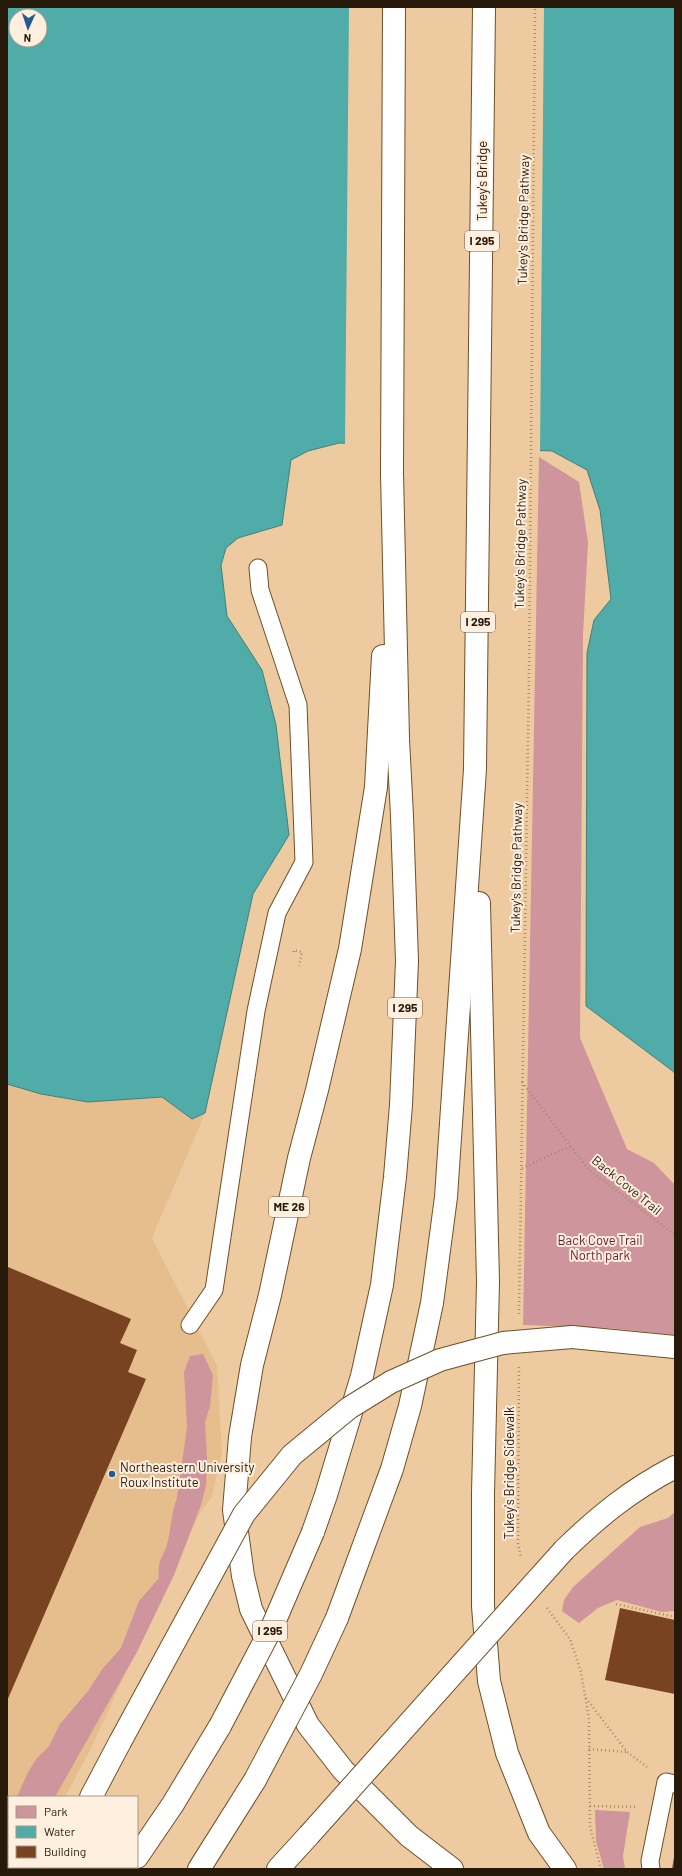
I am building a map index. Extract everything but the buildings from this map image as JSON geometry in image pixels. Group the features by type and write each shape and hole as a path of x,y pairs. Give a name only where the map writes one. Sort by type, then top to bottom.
{"highway":[{"name":"I 295","path":"138,1856 173,1804 220,1726 273,1625 313,1532 326,1495 362,1376 382,1285 395,1177 401,1105 407,961 398,739 392,473 394,7"},
{"name":"Tukey's Bridge","path":"475,769 480,474 484,7"},
{"name":"ME 26","path":"392,473 376,787 350,949 317,1090 299,1158 270,1295 252,1365 240,1437 234,1510 243,1576 252,1609 308,1725 343,1770 409,1836 452,1869"},
{"name":"I 295","path":"199,1869 255,1780 311,1674 337,1618 392,1469 410,1406 432,1303 446,1197 475,769"},
{"path":"475,769 488,1266 483,1500 483,1606 489,1681 506,1753 539,1833 565,1869"},
{"path":"92,1796 244,1514 268,1483 297,1451 349,1408 391,1382 440,1360 503,1343 572,1337 675,1347"},
{"path":"278,1869 564,1550 595,1519 643,1484 675,1466"}],"lane":[{"path":"190,1325 214,1290 258,1004 277,913 304,862 298,705 260,590 258,568"},
{"path":"652,1869 650,1861 671,1783"}],"path":[{"name":"Tukey's Bridge Pathway","path":"522,1082 531,475 535,7"},
{"path":"294,950 302,952 299,966"},
{"name":"Back Cove Trail","path":"522,1082 588,1168 675,1235"},
{"path":"519,1316 522,1082"},
{"path":"522,1168 571,1146"},
{"name":"Tukey's Bridge Sidewalk","path":"519,1364 518,1543 523,1564"},
{"path":"544,1604 570,1639 581,1672 589,1719 590,1826 601,1869"},
{"path":"616,1604 675,1617"},
{"path":"585,1698 627,1752 671,1783"},
{"path":"589,1749 627,1752"},
{"path":"590,1806 616,1807"}],"shaded area":[{"name":"Northeastern University Roux Institute","path":"7,1084 88,1102 162,1097 192,1119 205,1113 152,1238 217,1366 222,1452 212,1496 199,1515 90,1750 66,1796 8,1796 8,1868 28,1868 7,1869"}],"green space":[{"name":"Back Cove Trail North park","path":"539,457 579,482 588,542 583,635 580,1038 627,1149 654,1163 675,1185 675,1335 608,1328 523,1325"},
{"path":"203,1354 213,1375 210,1406 205,1422 207,1457 206,1485 202,1502 174,1575 137,1652 56,1796 17,1796 27,1774 37,1758 49,1746 60,1724 88,1691 103,1668 121,1648 139,1601 159,1578 159,1564 167,1545 173,1509 177,1498 187,1427 184,1372 190,1356"},
{"path":"675,1512 675,1611 662,1612 617,1600 598,1608 579,1623 562,1611 564,1600 573,1587 640,1527 668,1518"},
{"path":"595,1810 630,1812 623,1856 625,1869 604,1869 596,1841"},
{"path":"8,1816 8,1868 19,1869 7,1869"}],"water":[{"path":"7,7 675,7 675,1076 674,1072 586,1006 587,653 594,620 611,599 600,510 587,470 552,451 339,443 308,451 291,460 282,525 238,538 226,548 221,565 227,616 262,670 276,725 289,835 253,894 205,1113 192,1119 162,1097 88,1102 41,1094 7,1084"}],"pier":[{"path":"349,7 544,7 540,453 345,445"}],"place":[{"name":"Northeastern University Roux Institute","path":"112,1474"}]}
